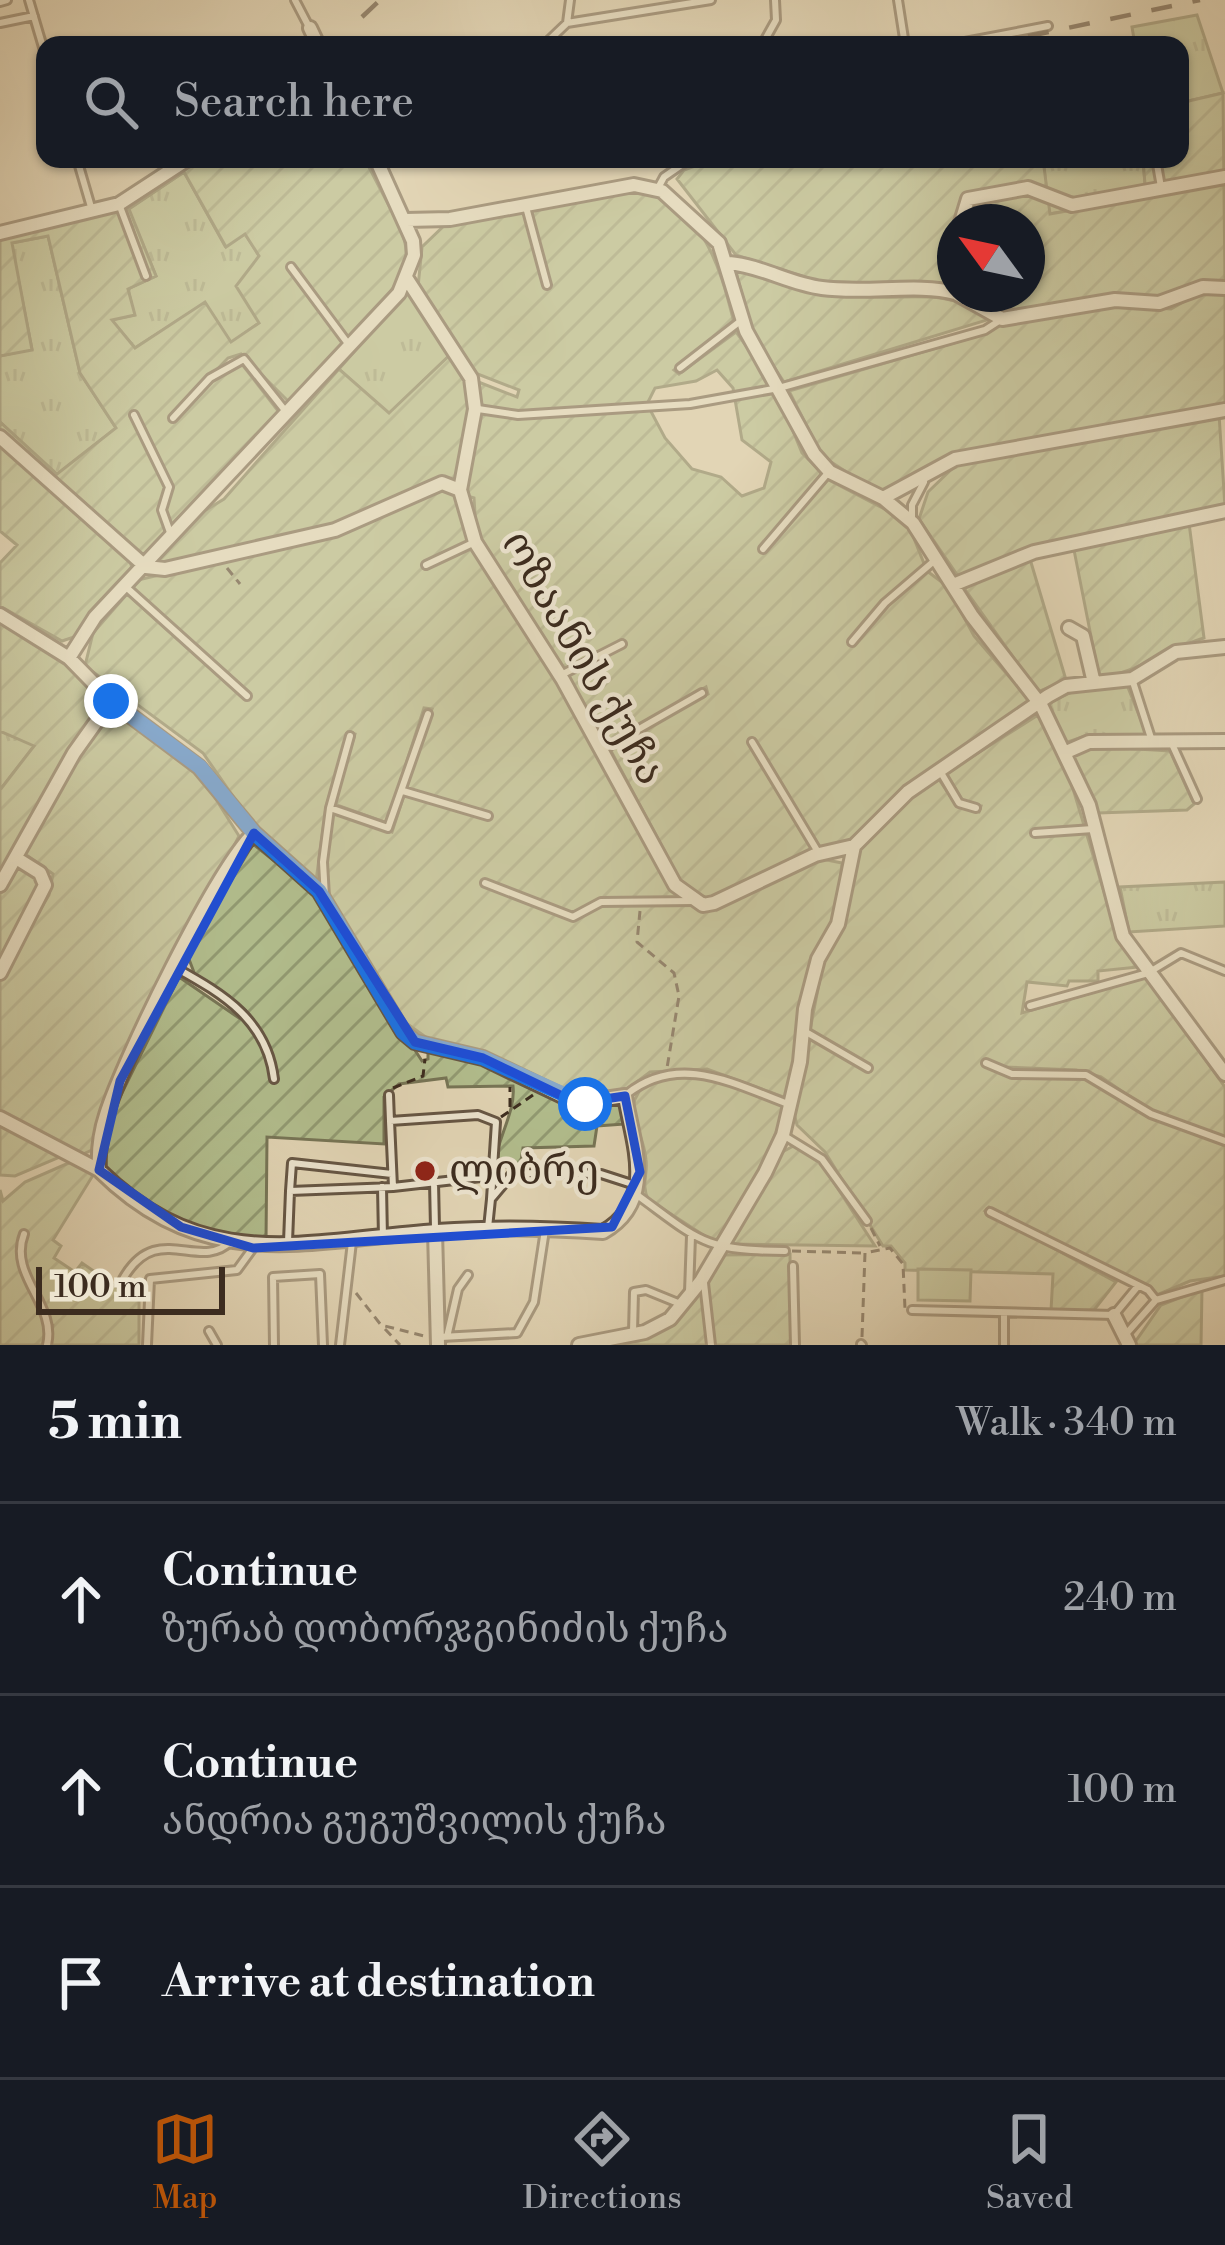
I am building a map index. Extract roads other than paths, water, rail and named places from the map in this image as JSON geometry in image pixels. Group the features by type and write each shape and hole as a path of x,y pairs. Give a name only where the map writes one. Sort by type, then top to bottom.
{"street":[{"path":"310,28 314,36"},
{"path":"0,233 119,204 174,168"},
{"path":"69,658 95,616 289,416 407,279 414,255 406,220 380,168"},
{"path":"966,204 968,199 1028,188 1072,205 1225,177"},
{"path":"406,220 450,220 634,185 657,190 719,243 730,263 743,319 814,454 830,472 883,499 913,523 1041,705 1096,829 1123,936 1225,1074"},
{"path":"730,263 755,265 814,287 877,293 937,288"},
{"name":"ოზაანის ქუჩა","path":"407,279 465,364 475,409 460,490 475,542 560,676 675,885 694,901"},
{"path":"988,312 1002,320 1115,300 1169,302 1203,287 1225,288"},
{"path":"883,499 955,459 1225,410"},
{"path":"0,437 146,567 166,569 335,530 442,483 460,490"},
{"path":"953,585 1034,551 1225,512"},
{"path":"0,615 69,658 111,701 200,767 254,833 326,902 403,1032 422,1044 506,1070 585,1104 625,1096 640,1154 634,1189 612,1227 603,1232 545,1228 435,1231 352,1243 253,1247 181,1227 132,1199 99,1170 0,1118"},
{"path":"1069,628 1083,636 1094,683"},
{"path":"694,901 713,903 819,854 854,846 908,792 1066,686 1132,679 1176,652 1225,647"},
{"path":"0,885 74,753 111,701"},
{"path":"1064,753 1089,742 1225,741"},
{"path":"99,1170 105,1115 176,968 241,846 254,833"},
{"path":"579,1345 633,1334 670,1319 703,1278 783,1135 818,959 838,924 854,846"},
{"path":"0,973 45,885 40,873 16,858"},
{"path":"435,1231 441,1340"},
{"path":"1114,1315 1128,1340"}],"lane":[{"path":"28,0 40,36"},
{"path":"295,0 310,28"},
{"path":"568,23 570,0"},
{"path":"554,36 568,23 711,0"},
{"path":"767,36 776,20 775,0"},
{"path":"898,0 904,36"},
{"path":"0,23 34,16"},
{"path":"996,36 1048,26"},
{"path":"80,168 93,213"},
{"path":"657,190 677,168"},
{"path":"1158,168 1162,190"},
{"path":"119,204 146,276"},
{"path":"526,204 547,285"},
{"path":"291,267 351,348"},
{"path":"680,368 743,319"},
{"path":"475,409 518,415 666,407 779,388 985,330 1002,320"},
{"path":"173,418 210,378 244,359 289,416"},
{"path":"134,415 169,487 162,510 172,538"},
{"path":"913,523 915,495 934,469"},
{"path":"763,549 830,472"},
{"path":"426,565 475,542"},
{"path":"852,643 885,603 937,559"},
{"path":"126,587 247,695"},
{"path":"560,676 622,644"},
{"path":"1132,679 1153,743"},
{"path":"602,751 702,693"},
{"path":"330,808 388,828 428,714"},
{"path":"326,902 322,862 330,808 350,736"},
{"path":"752,742 819,854"},
{"path":"1172,744 1197,799"},
{"path":"940,771 959,803 976,808"},
{"path":"403,791 488,816"},
{"path":"1035,833 1096,829"},
{"path":"485,883 573,916 601,902 694,901"},
{"path":"1030,1006 1148,973 1180,953 1225,971"},
{"path":"176,968 260,1029 269,1045 274,1079"},
{"path":"803,1030 868,1068"},
{"path":"986,1063 1012,1074 1085,1075 1151,1114 1225,1141"},
{"path":"625,1096 650,1076 708,1074 791,1105"},
{"path":"389,1095 393,1187"},
{"path":"390,1121 478,1115 496,1122 488,1230"},
{"path":"783,1135 822,1159 867,1221"},
{"path":"288,1244 292,1163 392,1174"},
{"path":"491,1199 514,1173 601,1174 634,1189 691,1237 718,1249 785,1251"},
{"path":"290,1192 490,1176"},
{"path":"434,1182 435,1231"},
{"path":"382,1187 383,1238"},
{"path":"990,1212 1138,1286 1156,1300"},
{"path":"467,1275 441,1340 517,1333 534,1302 545,1228"},
{"path":"24,1234 20,1262 51,1324 47,1345"},
{"path":"633,1334 634,1292 646,1290 684,1301 694,1264 691,1237"},
{"path":"123,1279 134,1259 152,1248 214,1250 231,1241"},
{"path":"340,1345 352,1243"},
{"path":"147,1345 150,1279 237,1270 253,1247"},
{"path":"793,1266 795,1345"},
{"path":"274,1345 273,1277 320,1274 323,1345"},
{"path":"703,1278 711,1345"},
{"path":"1128,1340 1156,1300 1225,1280"},
{"path":"912,1310 1114,1315 1138,1286"},
{"path":"1004,1314 1004,1345"},
{"path":"208,1331 217,1345"}],"railway":[{"path":"362,17 380,0"},
{"path":"1030,36 1200,0"}],"place":[{"name":"ლიბრე","path":"425,1171"}]}
